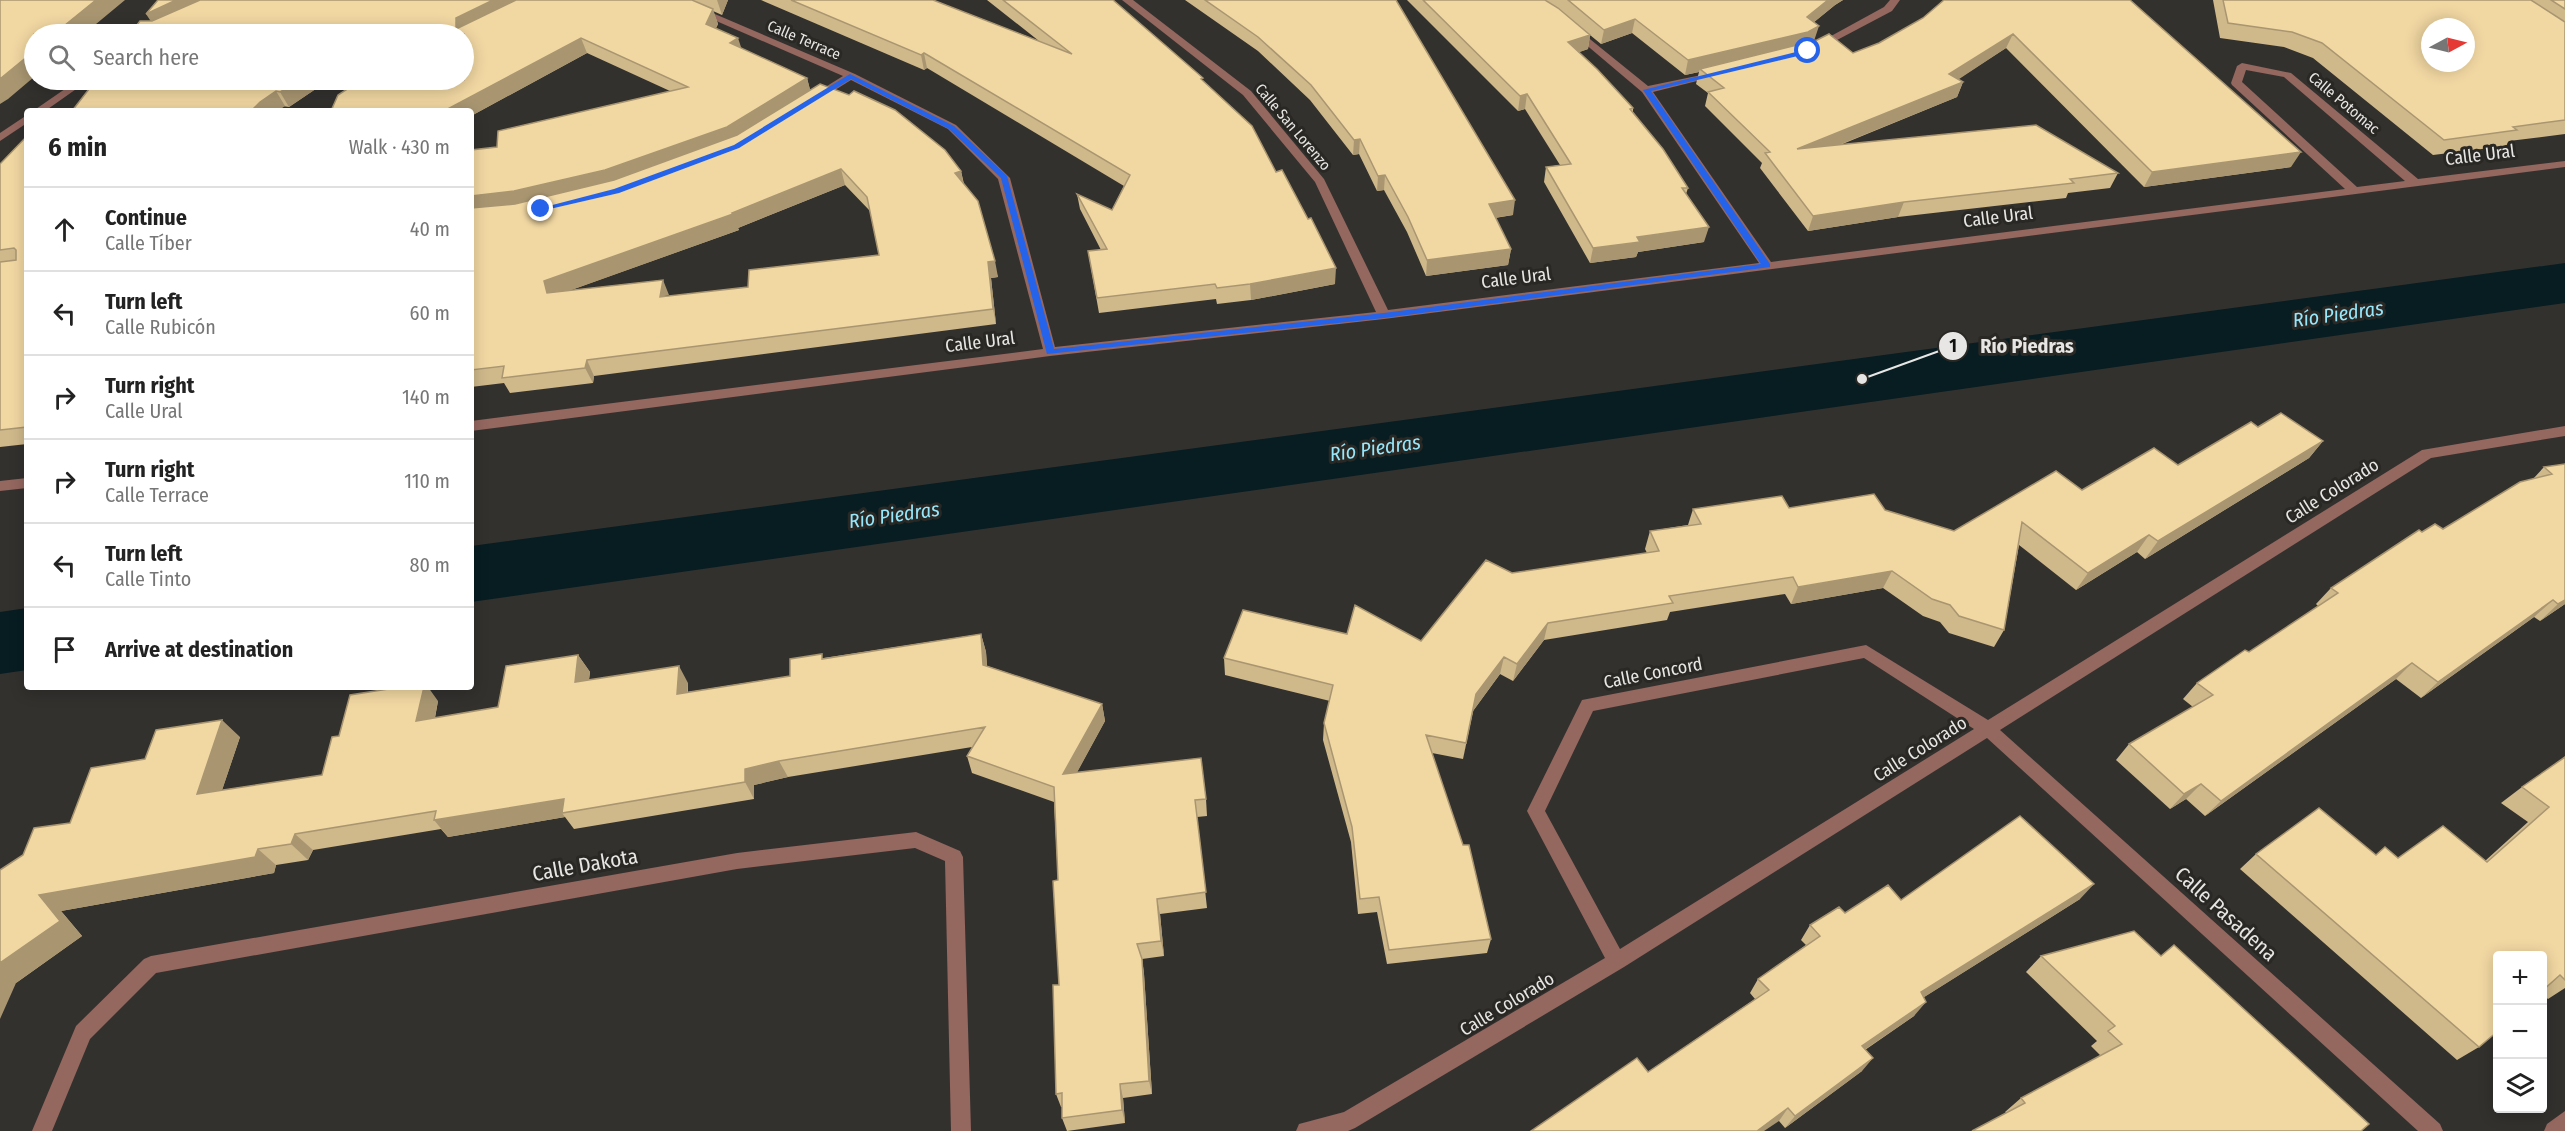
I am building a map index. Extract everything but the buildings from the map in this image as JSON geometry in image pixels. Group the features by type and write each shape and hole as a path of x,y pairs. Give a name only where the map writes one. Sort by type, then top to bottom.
{"street":[{"name":"Calle Terrace","path":"674,0 850,76 952,127 1004,178 1050,352"},
{"name":"Calle San Lorenzo","path":"1127,0 1247,93 1320,181 1384,315"},
{"path":"1808,51 1888,9 1895,0"},
{"path":"1569,26 1646,90 1767,265"},
{"name":"Calle Potomac","path":"2356,192 2236,83 2242,66 2287,75 2415,183"},
{"path":"1646,90 1727,70"},
{"path":"803,105 850,76"},
{"path":"42,108 69,90"},
{"path":"0,138 24,120"},
{"name":"Calle Ural","path":"474,426 1050,352 1384,315 2565,164"},
{"name":"Calle Colorado","path":"1305,1131 1348,1121 1617,961 2427,454 2565,431"},
{"path":"0,486 24,483"},
{"name":"Calle Concord","path":"1617,961 1536,811 1588,705 1866,651 1989,730"},
{"name":"Calle Pasadena","path":"1989,730 2433,1131"},
{"name":"Calle Dakota","path":"42,1131 83,1033 151,965 737,861 916,840 954,857 961,1131"},
{"path":"2554,1131 2565,1121"}],"waterway":[{"name":"Río Piedras","path":"474,574 2565,283"},
{"name":"Río Piedras","path":"0,643 24,639"}],"place":[{"name":"Río Piedras","path":"1862,379"}],"route":[{"path":"541,209 616,191 737,146 850,76 952,127 1004,178 1050,352 1384,315 1767,265 1646,90 1808,51"}]}
